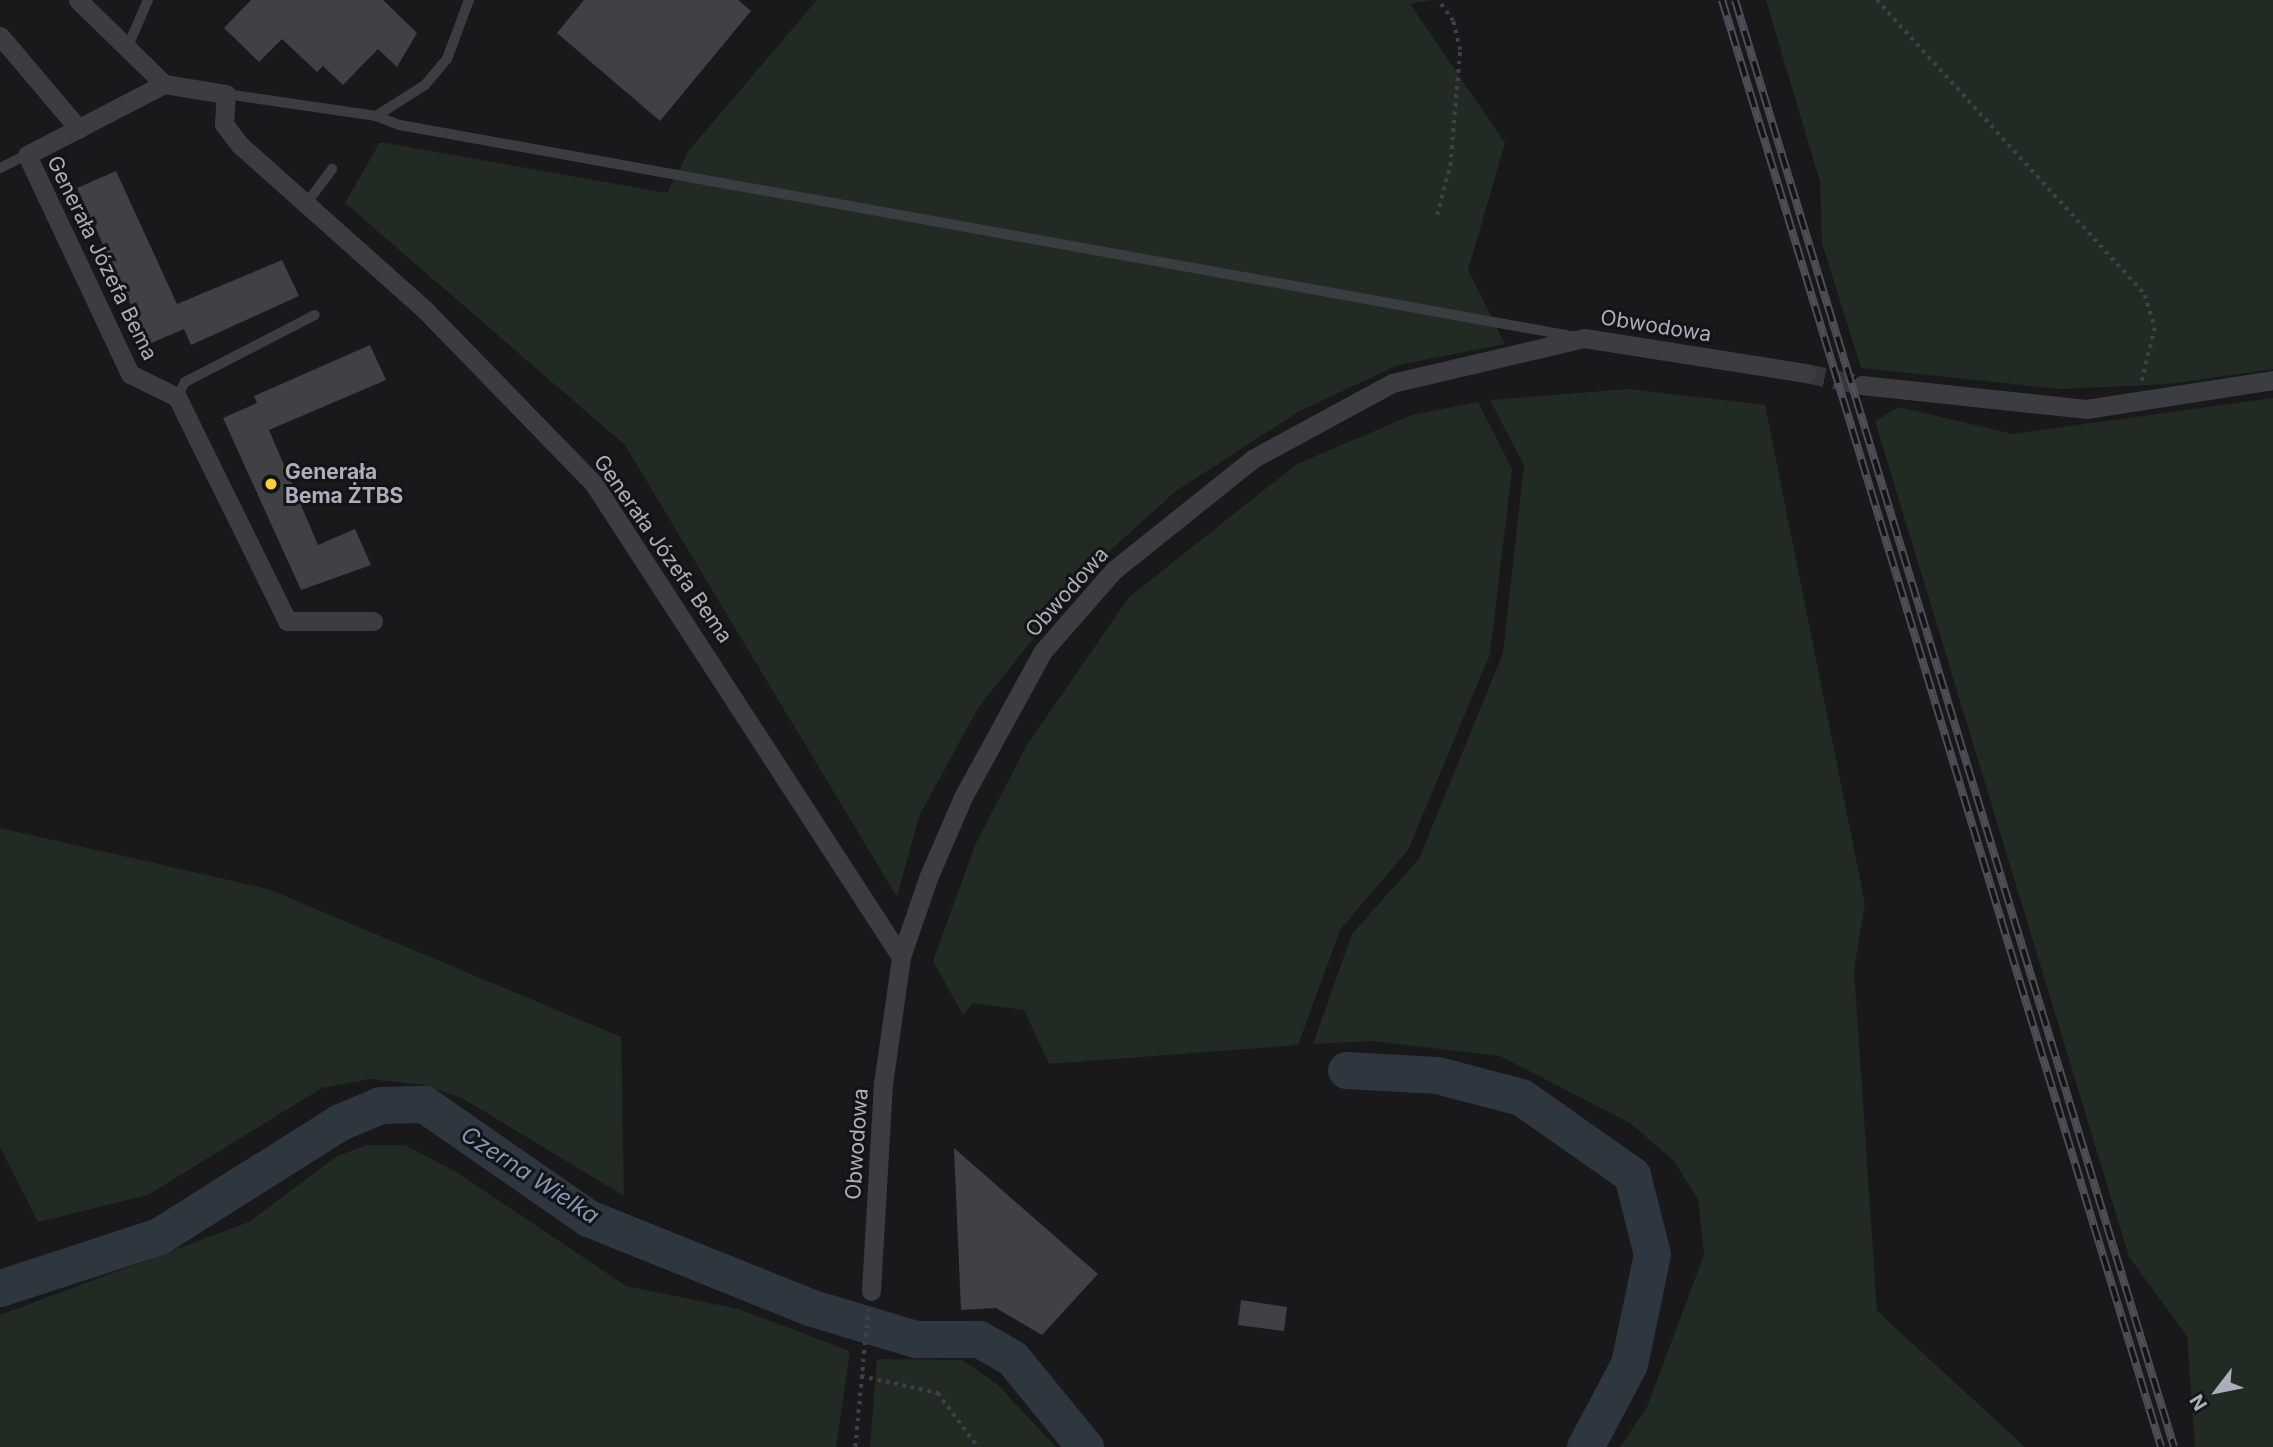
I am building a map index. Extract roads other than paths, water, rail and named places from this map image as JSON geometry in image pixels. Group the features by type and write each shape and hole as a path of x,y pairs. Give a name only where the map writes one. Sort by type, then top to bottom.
{"street":[{"path":"78,0 164,84 226,94"},
{"name":"Generała Józefa Bema","path":"0,36 79,129"},
{"name":"Generała Józefa Bema","path":"164,84 27,155 130,374 177,397"},
{"name":"Generała Józefa Bema","path":"226,94 224,124 306,204 426,311 593,484 901,957"},
{"name":"Obwodowa","path":"870,1291 883,1084 901,957 963,797 1043,651 1114,570 1203,493 1323,418 1392,383 1584,338 1806,373"},
{"path":"1862,386 2045,407 2139,403 2273,380"},
{"path":"177,397 287,621 373,621"}],"lane":[{"path":"128,46 148,0"},
{"path":"376,116 425,85 447,60 469,0"},
{"path":"226,94 376,116 400,125 1584,338"},
{"name":"Generała Józefa Bema","path":"0,168 27,155"},
{"path":"306,204 332,169"},
{"path":"177,397 185,382 315,315"}],"waterway":[{"name":"Czerna Wielka","path":"1346,1070 1437,1075 1521,1097 1632,1175 1652,1254 1629,1364 1585,1447"},
{"name":"Czerna Wielka","path":"0,1288 159,1236 340,1122 380,1105 424,1104 588,1218 809,1307 916,1339 979,1339 1013,1359 1085,1447"}],"tunnel":[{"path":"1806,373 1862,385"}],"railway":[{"path":"1722,0 2161,1447"},
{"path":"1735,0 2174,1447"}],"place":[{"name":"Generała Bema ŻTBS","path":"271,484"}]}
